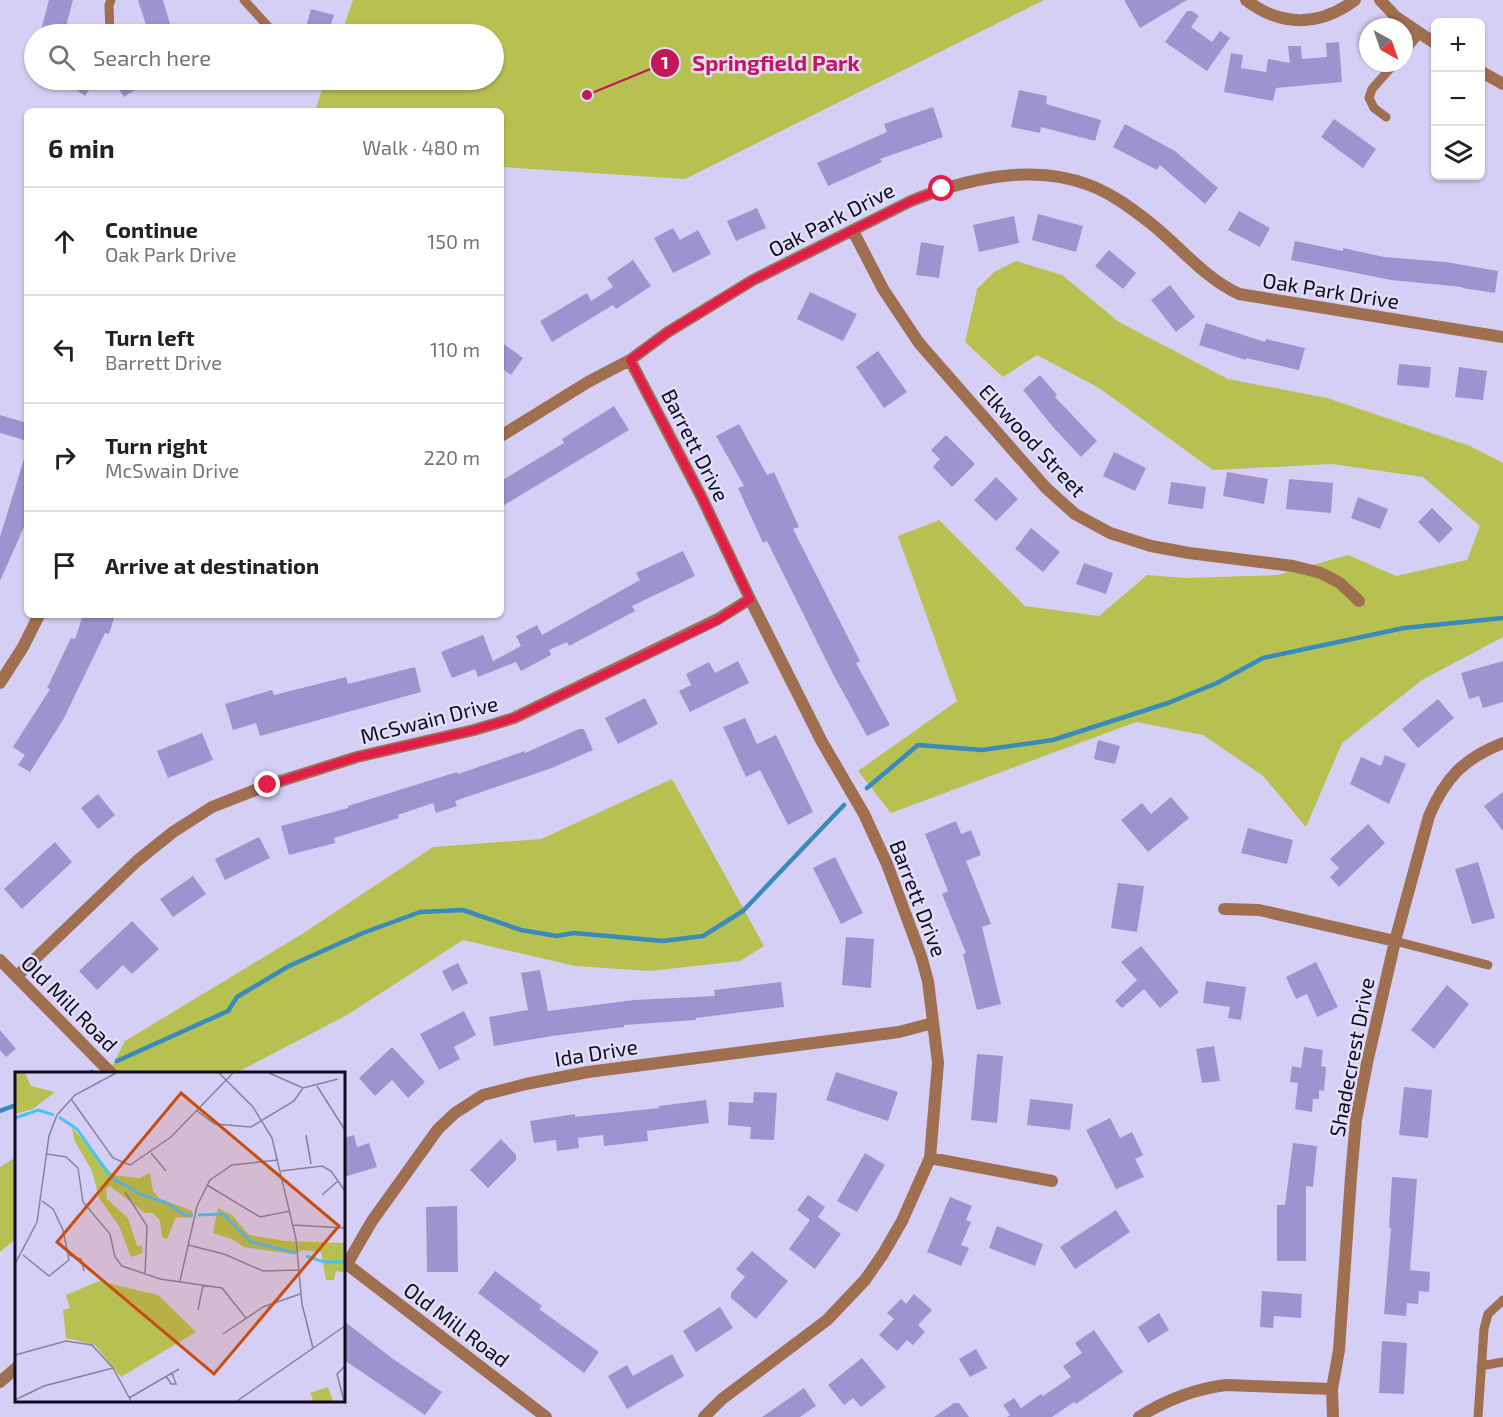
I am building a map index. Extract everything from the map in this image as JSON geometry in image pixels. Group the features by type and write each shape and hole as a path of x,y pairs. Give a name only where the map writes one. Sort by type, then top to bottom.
{"street":[{"path":"1246,0 1267,14 1286,20 1305,21 1328,15 1355,0"},
{"path":"1380,0 1396,17 1431,41"},
{"path":"1482,72 1503,84"},
{"name":"Oak Park Drive","path":"504,434 588,382 630,360 668,332 753,280 911,201 933,192 992,178 1027,175 1054,176 1090,185 1131,208 1213,280 1239,294 1503,337"},
{"name":"Elkwood Street","path":"853,231 884,289 919,343 1046,488 1075,514 1110,533 1151,546 1293,566 1321,573 1340,583 1359,601"},
{"name":"Barrett Drive","path":"630,360 702,498 822,742 864,814 886,864 921,956 928,981 938,1063 930,1158 912,1201 883,1254 848,1300 827,1320 722,1400 704,1417"},
{"name":"McSwain Drive","path":"17,976 137,861 173,832 212,807 268,785 357,757 474,730 514,718 718,620 750,599"},
{"path":"0,683 23,647 38,618"},
{"name":"Shadecrest Drive","path":"1333,1417 1332,1389 1339,1350 1356,1120 1366,1063 1395,941 1429,816 1437,798 1455,772 1467,762 1485,750 1503,743"},
{"path":"1224,909 1270,912 1395,941"},
{"name":"Old Mill Road","path":"0,960 110,1072"},
{"name":"Ida Drive","path":"345,1263 438,1129 464,1106 483,1095 588,1072 899,1032 933,1023"},
{"path":"930,1158 1052,1181"},
{"name":"Old Mill Road","path":"345,1263 546,1417"},
{"path":"0,1382 15,1369"},
{"path":"1139,1417 1182,1395 1212,1387 1226,1385 1332,1389"}],"lane":[{"path":"110,24 111,0"},
{"path":"244,0 266,24"},
{"path":"1413,41 1420,33"},
{"path":"1386,117 1374,108 1369,99 1372,89 1387,72"},
{"path":"1395,941 1488,965"},
{"path":"1478,1417 1483,1342 1488,1314 1503,1300"},
{"path":"1481,1366 1503,1362"}],"green space":[{"path":"353,0 1044,0 685,179 504,167 504,108 316,108 322,90 504,90 504,24 345,24"},
{"path":"1016,261 1062,275 1119,322 1228,379 1327,398 1470,446 1503,463 1503,637 1422,680 1342,743 1306,827 1263,776 1203,735 1136,722 891,813 858,771 957,701 898,536 939,520 1025,606 1099,616 1147,575 1185,578 1278,575 1348,555 1396,576 1467,560 1480,526 1423,477 1332,464 1213,470 1099,388 1037,355 1003,377 965,342 977,289 994,272"},
{"path":"672,779 764,946 740,961 650,971 575,966 463,940 347,1015 238,1072 109,1072 125,1041 302,934 433,847 541,839"},
{"path":"15,1158 15,1240 0,1252 0,1167"}],"building":[{"path":"49,0 73,0 67,24 43,24"},
{"path":"138,0 163,0 170,24 146,24"},
{"path":"1124,0 1187,0 1140,28"},
{"path":"311,9 334,15 331,24 307,24"},
{"path":"1187,11 1192,11 1199,16 1191,27 1212,42 1220,31 1230,38 1207,71 1165,42"},
{"path":"1339,42 1342,82 1276,88 1273,101 1224,92 1231,53 1243,55 1241,68 1266,72 1268,59 1290,63 1288,46 1301,46 1302,59 1327,57 1326,43"},
{"path":"77,90 89,90 85,96"},
{"path":"119,90 135,90 124,97"},
{"path":"1019,90 1047,96 1046,104 1101,120 1095,141 1041,127 1040,133 1011,127"},
{"path":"933,107 943,137 880,159 882,162 828,186 817,163 887,132 884,124"},
{"path":"1334,119 1376,149 1363,168 1321,137"},
{"path":"1125,124 1175,151 1218,188 1205,204 1160,165 1157,170 1113,147"},
{"path":"757,208 766,228 736,241 727,221"},
{"path":"1239,211 1270,228 1260,247 1228,230"},
{"path":"1038,214 1083,226 1076,252 1032,240"},
{"path":"1014,216 1019,243 979,252 973,225"},
{"path":"673,228 680,240 698,230 711,254 673,273 654,238"},
{"path":"1295,241 1343,251 1343,248 1384,257 1446,262 1498,271 1495,293 1462,287 1391,280 1291,260"},
{"path":"921,242 944,246 939,278 916,275"},
{"path":"1109,250 1136,273 1123,289 1095,266"},
{"path":"633,260 651,286 616,309 613,305 552,342 540,321 587,293 591,301 613,287 607,278"},
{"path":"1170,285 1195,317 1176,332 1151,300"},
{"path":"810,292 857,314 843,341 797,319"},
{"path":"1206,323 1265,342 1266,339 1305,348 1299,370 1246,358 1246,360 1199,345"},
{"path":"504,344 523,358 511,375 504,370"},
{"path":"878,351 907,392 884,408 856,367"},
{"path":"1399,364 1431,367 1429,388 1397,385"},
{"path":"1459,367 1487,371 1483,400 1455,397"},
{"path":"1040,375 1057,395 1055,397 1097,441 1081,457 1023,390"},
{"path":"614,406 629,430 504,505 504,479 564,443 562,439"},
{"path":"0,415 24,422 24,440 0,433"},
{"path":"739,424 767,475 774,472 799,527 793,529 860,661 856,663 890,725 867,736 833,674 767,541 763,543 738,488 744,486 716,436"},
{"path":"946,435 975,464 952,487 933,467 940,459 931,450"},
{"path":"1114,452 1146,468 1135,491 1103,476"},
{"path":"24,459 24,527 0,581 0,537"},
{"path":"1227,472 1268,479 1264,504 1223,496"},
{"path":"996,477 1018,499 996,521 974,500"},
{"path":"1289,479 1333,483 1331,513 1286,509"},
{"path":"1171,482 1206,487 1203,509 1168,504"},
{"path":"1358,497 1388,509 1380,529 1351,518"},
{"path":"1432,508 1453,529 1439,543 1418,522"},
{"path":"1031,528 1060,552 1043,572 1015,549"},
{"path":"683,551 695,576 632,606 635,611 569,646 567,642 549,650 551,655 521,671 516,662 478,677 475,669 452,678 441,652 483,635 493,661 521,646 516,636 537,625 542,635 640,580 636,573"},
{"path":"1084,563 1113,573 1106,594 1076,584"},
{"path":"82,618 114,618 109,634 105,633 63,720 30,772 18,765 25,755 13,747 50,689 47,688 71,638 75,639"},
{"path":"738,661 749,683 690,712 679,691 691,685 686,674 709,662 715,673"},
{"path":"1503,661 1503,702 1483,708 1479,696 1469,699 1461,673"},
{"path":"415,667 421,692 260,736 256,723 233,730 225,704 272,690 274,695 346,677 348,684"},
{"path":"645,698 658,724 618,744 605,718"},
{"path":"1438,699 1454,718 1418,748 1402,729"},
{"path":"745,718 757,744 776,735 813,812 788,825 760,770 746,777 723,727"},
{"path":"579,729 584,729 593,750 552,768 455,801 457,806 436,813 433,803 398,815 399,818 334,838 335,843 289,855 281,826 348,808 348,806 457,772 458,774 525,751 525,753"},
{"path":"202,733 213,760 168,778 157,751"},
{"path":"1098,740 1120,746 1115,764 1094,759"},
{"path":"1385,755 1406,764 1389,804 1350,784 1361,757 1381,766"},
{"path":"1503,792 1503,831 1484,806"},
{"path":"98,794 115,815 98,829 81,808"},
{"path":"1171,797 1189,818 1148,852 1121,820 1142,803 1151,814"},
{"path":"956,821 961,834 971,830 981,855 966,861 991,924 982,927 1001,1004 977,1010 963,954 966,953 942,894 948,891 925,834"},
{"path":"1368,824 1385,843 1339,887 1330,877 1339,868 1330,859"},
{"path":"1248,828 1293,840 1287,864 1241,853"},
{"path":"259,837 270,858 225,880 215,859"},
{"path":"55,842 72,862 22,909 4,889"},
{"path":"835,857 863,913 841,924 813,868"},
{"path":"1478,862 1495,918 1472,924 1455,869"},
{"path":"193,876 206,894 173,917 160,899"},
{"path":"1118,883 1144,886 1137,932 1111,928"},
{"path":"132,921 159,949 132,974 123,965 97,990 79,971"},
{"path":"846,937 874,939 871,988 842,985"},
{"path":"1141,946 1179,992 1160,1008 1144,989 1122,1008 1115,1001 1137,980 1121,962"},
{"path":"1316,962 1338,1007 1317,1017 1307,994 1296,999 1286,977"},
{"path":"458,963 468,983 452,991 442,971"},
{"path":"540,970 548,1011 634,1000 715,996 714,990 781,982 784,1007 696,1018 696,1020 624,1025 624,1027 494,1046 489,1017 528,1010 521,973"},
{"path":"1206,981 1246,987 1241,1020 1228,1018 1230,1007 1203,1003"},
{"path":"1447,985 1469,1004 1434,1049 1411,1030"},
{"path":"464,1011 476,1035 454,1047 460,1059 439,1070 420,1034"},
{"path":"0,1030 16,1049 6,1057 0,1050"},
{"path":"1214,1046 1220,1081 1202,1083 1196,1049"},
{"path":"392,1047 425,1082 408,1098 392,1080 375,1096 359,1078"},
{"path":"1304,1047 1323,1050 1321,1066 1326,1067 1324,1091 1319,1090 1319,1099 1313,1099 1312,1112 1295,1109 1298,1083 1290,1082 1292,1066 1301,1068"},
{"path":"977,1054 1003,1056 997,1123 971,1120"},
{"path":"836,1072 898,1092 888,1121 826,1100"},
{"path":"1404,1087 1432,1090 1428,1138 1399,1135"},
{"path":"754,1092 777,1093 774,1140 750,1139 751,1127 728,1125 729,1102 753,1103"},
{"path":"1030,1099 1073,1104 1070,1130 1027,1125"},
{"path":"706,1100 709,1123 647,1131 648,1141 604,1146 603,1135 578,1138 579,1148 557,1151 556,1140 534,1143 530,1121 575,1114 575,1117 659,1108 659,1106"},
{"path":"1110,1118 1120,1138 1132,1132 1143,1155 1135,1159 1144,1177 1116,1189 1086,1130"},
{"path":"354,1135 357,1147 369,1143 377,1167 345,1177 345,1138"},
{"path":"501,1139 516,1155 516,1160 488,1188 470,1170"},
{"path":"1293,1143 1317,1146 1313,1187 1306,1186 1306,1261 1277,1261 1277,1205 1285,1205"},
{"path":"865,1153 885,1165 857,1212 837,1201"},
{"path":"1392,1177 1417,1179 1410,1270 1430,1272 1429,1292 1419,1291 1418,1304 1407,1303 1406,1316 1384,1314 1391,1228 1389,1228"},
{"path":"808,1195 825,1207 818,1217 841,1234 815,1269 789,1249 810,1220 797,1210"},
{"path":"950,1197 972,1206 966,1220 971,1222 961,1245 969,1248 961,1266 927,1252"},
{"path":"457,1206 458,1272 427,1272 426,1207"},
{"path":"1116,1210 1130,1232 1075,1269 1060,1247"},
{"path":"997,1226 1043,1244 1035,1266 989,1248"},
{"path":"752,1251 788,1281 756,1319 731,1298 731,1293 745,1277 736,1269"},
{"path":"495,1271 542,1306 539,1309 599,1352 584,1373 478,1293"},
{"path":"1262,1291 1302,1294 1301,1318 1274,1316 1273,1328 1260,1327"},
{"path":"914,1294 932,1310 918,1325 925,1332 913,1345 907,1340 897,1351 879,1335 894,1319 887,1313 901,1299 906,1304"},
{"path":"720,1307 733,1328 696,1352 683,1331"},
{"path":"1159,1313 1169,1330 1148,1343 1138,1327"},
{"path":"345,1322 393,1359 442,1392 425,1415 345,1361"},
{"path":"1094,1330 1123,1372 1076,1404 1074,1402 1052,1417 1007,1417 1010,1415 1003,1405 1014,1398 1021,1408 1071,1377 1063,1366 1082,1353 1075,1343"},
{"path":"1382,1341 1407,1343 1404,1394 1379,1393"},
{"path":"976,1349 987,1368 970,1377 959,1359"},
{"path":"672,1354 684,1376 627,1409 608,1376 627,1365 633,1376"},
{"path":"862,1358 886,1387 861,1407 853,1398 844,1405 828,1385"},
{"path":"804,1388 816,1406 800,1417 762,1417"},
{"path":"954,1403 959,1403 969,1417 934,1417"}],"waterway":[{"path":"867,788 918,745 982,750 1053,740 1168,703 1217,683 1263,658 1404,628 1503,618"},
{"path":"117,1061 228,1011 237,997 289,966 363,933 420,912 463,910 521,930 557,936 574,933 663,941 703,936 743,911 844,805"},
{"path":"0,1111 15,1105"}],"place":[{"name":"Springfield Park","path":"587,95"}],"route":[{"path":"268,785 357,757 474,730 514,718 718,620 750,599 702,498 630,360 668,332 753,280 911,201 942,189"}]}
